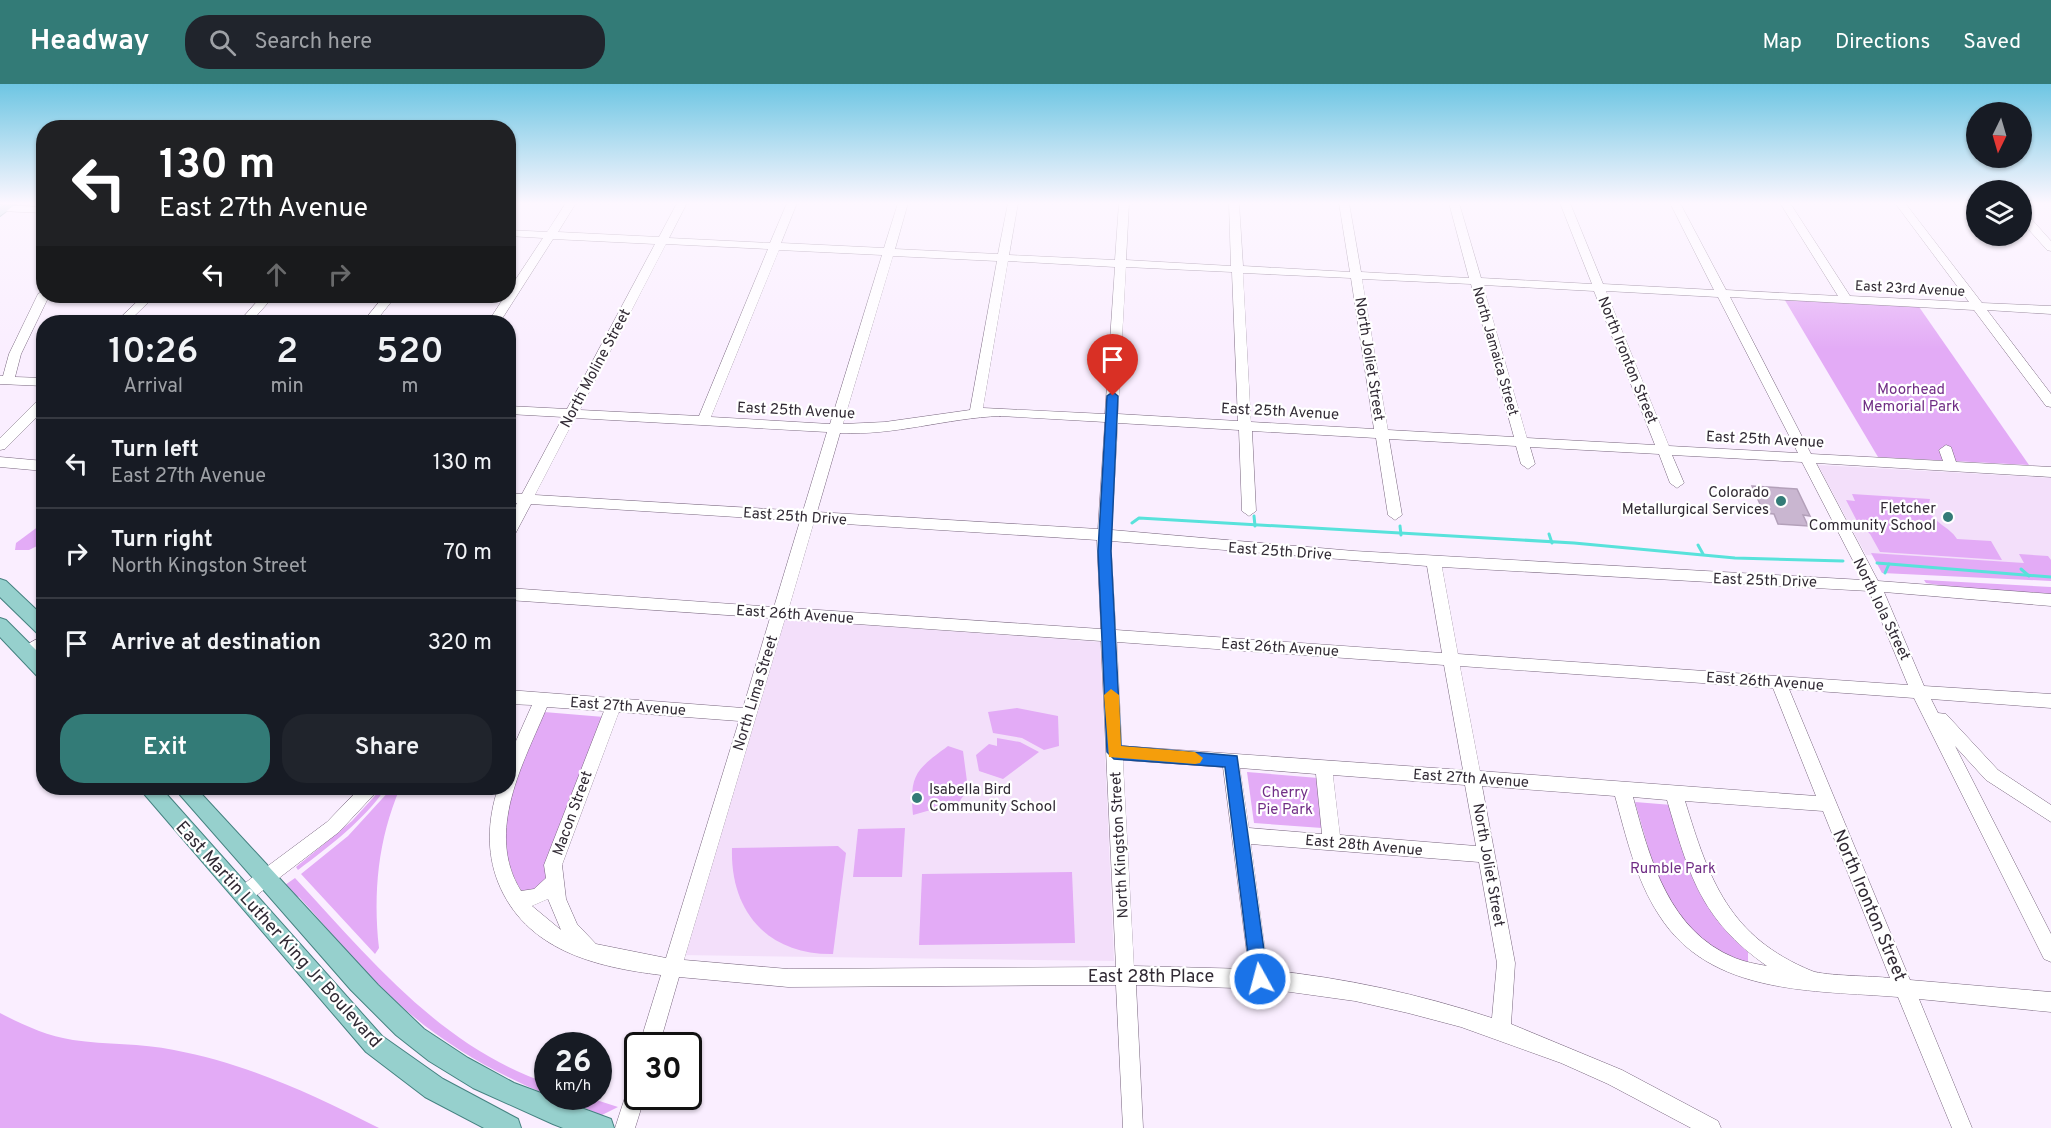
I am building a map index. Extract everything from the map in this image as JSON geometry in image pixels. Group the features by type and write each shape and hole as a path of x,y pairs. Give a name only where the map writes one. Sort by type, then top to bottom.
{"main road":[{"path":"0,586 36,622"},
{"path":"0,625 36,663"},
{"name":"East Martin Luther King Jr Boulevard","path":"155,795 374,1044 434,1088 508,1128"},
{"name":"East Martin Luther King Jr Boulevard","path":"190,795 379,1003 415,1036 458,1065 508,1093 554,1113 602,1128"}],"street":[{"path":"516,288 540,252"},
{"name":"North Moline Street","path":"516,519 656,252"},
{"path":"703,422 772,252"},
{"name":"East 23rd Avenue","path":"883,252 2051,310"},
{"name":"North Lima Street","path":"653,1032 889,252"},
{"path":"976,412 1004,252"},
{"name":"North Kingston Street","path":"1122,252 1104,535 1133,1128"},
{"path":"1236,252 1249,511"},
{"name":"North Joliet Street","path":"1352,252 1395,515"},
{"name":"North Jamaica Street","path":"1468,252 1527,464"},
{"name":"North Ironton Street","path":"1584,252 1677,483"},
{"name":"North Iola Street","path":"1700,252 1872,585 1901,644 1919,692 2051,953"},
{"path":"1816,252 1846,300"},
{"path":"1937,252 2051,403"},
{"path":"36,382 4,380 40,303"},
{"path":"129,315 142,303"},
{"path":"251,315 262,303"},
{"path":"375,315 384,303"},
{"path":"0,446 36,410"},
{"name":"East 25th Avenue","path":"516,411 836,429 880,428 976,412 2051,472"},
{"path":"1946,450 1951,466"},
{"path":"0,462 36,465"},
{"name":"East 25th Drive","path":"516,498 1104,535 1219,546 1761,581 1872,585 2051,600"},
{"name":"North Joliet Street","path":"1433,560 1506,963 1501,1029"},
{"name":"East 26th Avenue","path":"516,595 2051,700"},
{"path":"26,652 36,646"},
{"name":"North Ironton Street","path":"1778,682 1962,1128"},
{"path":"1919,692 1949,731 1978,762 2014,791 2051,813"},
{"name":"East 27th Avenue","path":"516,698 748,715"},
{"path":"516,761 542,700"},
{"name":"Macon Street","path":"554,882 553,866 561,839 614,705"},
{"name":"East 27th Avenue","path":"1114,752 1828,804"},
{"path":"1232,761 1260,979"},
{"path":"1324,767 1332,842"},
{"path":"1622,789 1646,872 1664,910 1694,945 1720,962 1745,972 1816,981 2051,1002"},
{"path":"1674,793 1712,901 1737,934 1756,950 1780,965 1816,981"},
{"path":"243,895 333,827 363,795"},
{"name":"East 28th Place","path":"504,795 498,811 496,840 506,882 516,901 540,928 595,954 671,967 788,978 1125,976 1260,979 1303,983 1418,1006 1501,1029 1589,1066 1711,1128"},
{"name":"East 28th Avenue","path":"1241,834 1488,855"},
{"path":"516,901 538,896 554,882"},
{"path":"554,882 557,899 570,930 595,954"},
{"path":"1745,972 1753,968 1756,950"},
{"path":"625,1128 631,1110"}],"shaded area":[{"name":"Fletcher Community School","path":"1818,465 2051,478 2051,567 1866,555"},
{"name":"Isabella Bird Community School","path":"779,619 1100,642 1114,961 680,955"}],"green space":[{"name":"Moorhead Memorial Park","path":"1783,297 1917,304 2029,465 1878,457"},
{"path":"1852,494 1930,499 1928,508 1931,513 1957,539 1991,541 2002,560 1880,552 1870,534 1859,525 1846,500 1855,501"},
{"path":"36,528 36,546 29,550 15,550 16,543"},
{"path":"1871,553 2024,563 2019,554 2048,556 2051,560 2051,581 1882,573"},
{"path":"1924,580 2051,587 2051,595 1964,589 1926,583"},
{"path":"1017,708 1058,716 1059,746 1044,750 1022,738 993,733 988,712"},
{"path":"544,712 604,717 543,888 522,892 511,870 506,847 506,824 512,795 516,795 516,778"},
{"path":"997,738 1020,742 1039,752 1003,779 979,771 976,755 989,744 997,746"},
{"path":"948,746 963,751 968,789 959,802 913,815 912,790 917,774 922,767"},
{"name":"Cherry Pie Park","path":"1247,772 1318,778 1322,828 1254,823"},
{"path":"376,795 381,795 357,822 298,870 296,867 352,821"},
{"path":"386,795 398,795 387,827 379,866 377,927 379,948 375,954 301,874 348,836"},
{"name":"Rumble Park","path":"1635,802 1672,805 1698,885 1717,919 1748,952 1748,963 1718,952 1683,924 1657,878"},
{"path":"905,828 902,877 853,877 858,829"},
{"path":"838,846 846,853 833,954 790,947 772,938 757,925 746,910 738,892 733,871 732,848"},
{"path":"1072,872 1075,943 919,945 922,874"},
{"path":"295,878 379,969 409,997 473,1047 534,1078 534,1089 469,1056 433,1032 373,979 299,897 292,895 285,885"},
{"path":"0,1013 35,1030 63,1038 162,1048 228,1063 304,1092 379,1128 0,1128"},
{"path":"590,1110 612,1110 600,1116"}],"building":[{"name":"Colorado Metallurgical Services","path":"1752,486 1797,489 1810,516 1803,515 1808,526 1778,524 1774,514 1764,513"}],"waterway":[{"path":"1254,516 1255,525"},
{"path":"1132,523 1139,518 1255,525"},
{"path":"1255,525 1401,533"},
{"path":"1400,526 1401,533"},
{"path":"1401,533 1552,542"},
{"path":"1549,534 1552,542"},
{"path":"1552,542 1735,558 1843,561"},
{"path":"1698,545 1703,554"},
{"path":"1877,563 2028,575"},
{"path":"1885,573 1889,564"},
{"path":"2021,569 2028,575"},
{"path":"2028,575 2051,577"}],"slow traffic":[{"path":"1111,695 1114,752 1195,758"}],"place":[{"name":"Colorado Metallurgical Services","path":"1781,501"},
{"name":"Fletcher Community School","path":"1948,517"},
{"name":"Isabella Bird Community School","path":"917,798"}],"route":[{"path":"1113,396 1104,551 1114,752 1232,761 1260,979"}]}
